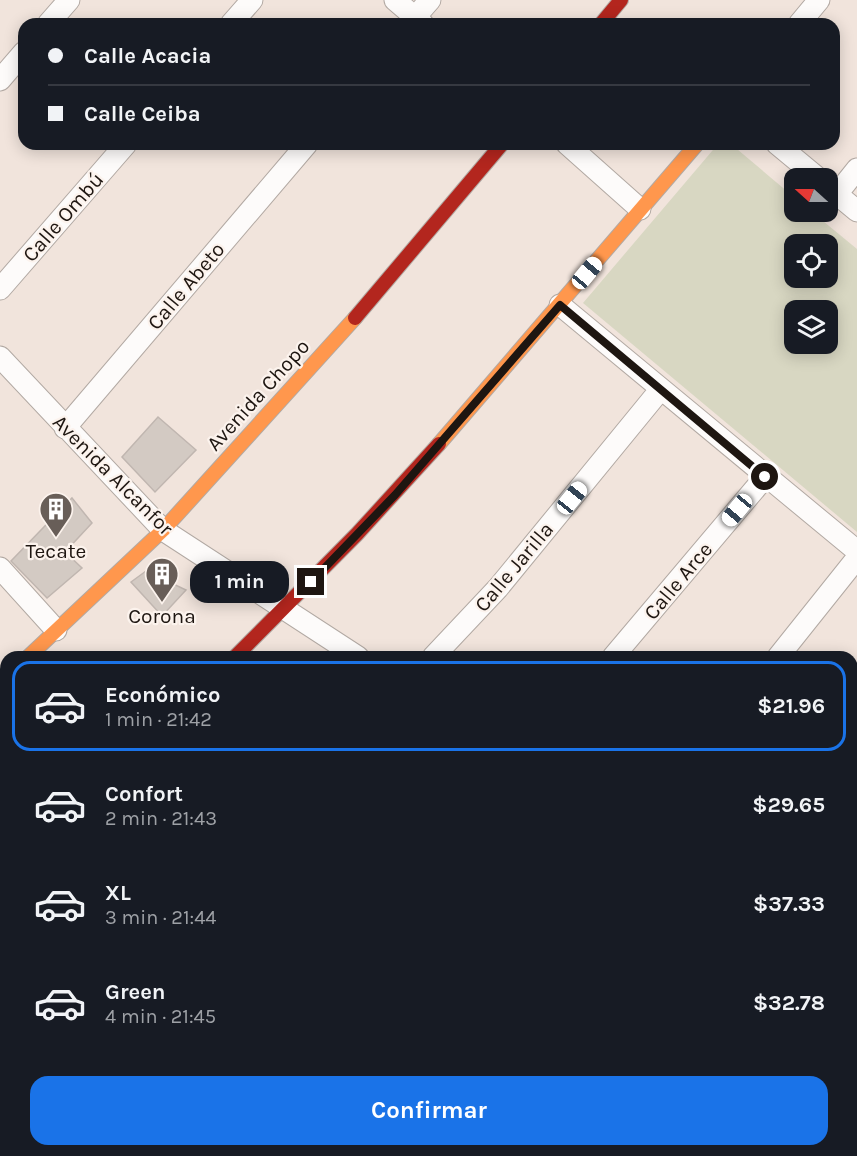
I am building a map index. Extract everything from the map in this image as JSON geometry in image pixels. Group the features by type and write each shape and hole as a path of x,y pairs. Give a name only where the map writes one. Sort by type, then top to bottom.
{"street":[{"path":"53,18 69,0"},
{"path":"236,18 252,0"},
{"path":"395,0 412,18"},
{"path":"418,18 429,0"},
{"path":"606,18 621,0"},
{"path":"804,18 819,0"},
{"path":"0,80 18,59"},
{"name":"Calle Ombú","path":"0,289 121,150"},
{"name":"Calle Abeto","path":"65,428 302,150"},
{"name":"Avenida Chopo","path":"34,651 163,530 310,370 497,150"},
{"path":"574,150 640,209"},
{"path":"241,651 284,611 395,495 692,150"},
{"path":"784,150 806,168"},
{"path":"838,185 857,169"},
{"path":"838,195 857,211"},
{"path":"560,305 765,477 857,550"},
{"name":"Avenida Alcanfor","path":"0,357 163,530 348,651"},
{"name":"Calle Jarilla","path":"439,651 498,588 660,390"},
{"name":"Calle Arce","path":"618,651 765,477"},
{"path":"783,651 857,558"},
{"path":"0,568 56,630"}],"green space":[{"path":"713,150 738,150 784,189 784,222 824,222 857,249 857,532 583,303"}],"building":[{"path":"158,417 196,450 155,492 122,457"},
{"name":"Tecate","path":"72,498 92,523 65,552 82,568 47,598 11,561"},
{"name":"Corona","path":"146,571 186,590 162,616 131,582"}],"traffic: slow":[{"path":"439,444 692,150"},
{"path":"34,651 163,530 355,318"}],"traffic: jam":[{"path":"606,18 621,0"},
{"path":"355,318 497,150"},
{"path":"241,651 357,534 439,444"}],"place":[{"name":"Tecate","path":"56,538"},
{"name":"Corona","path":"162,603"}],"route":[{"path":"311,582 395,495 560,305 765,477"}]}
